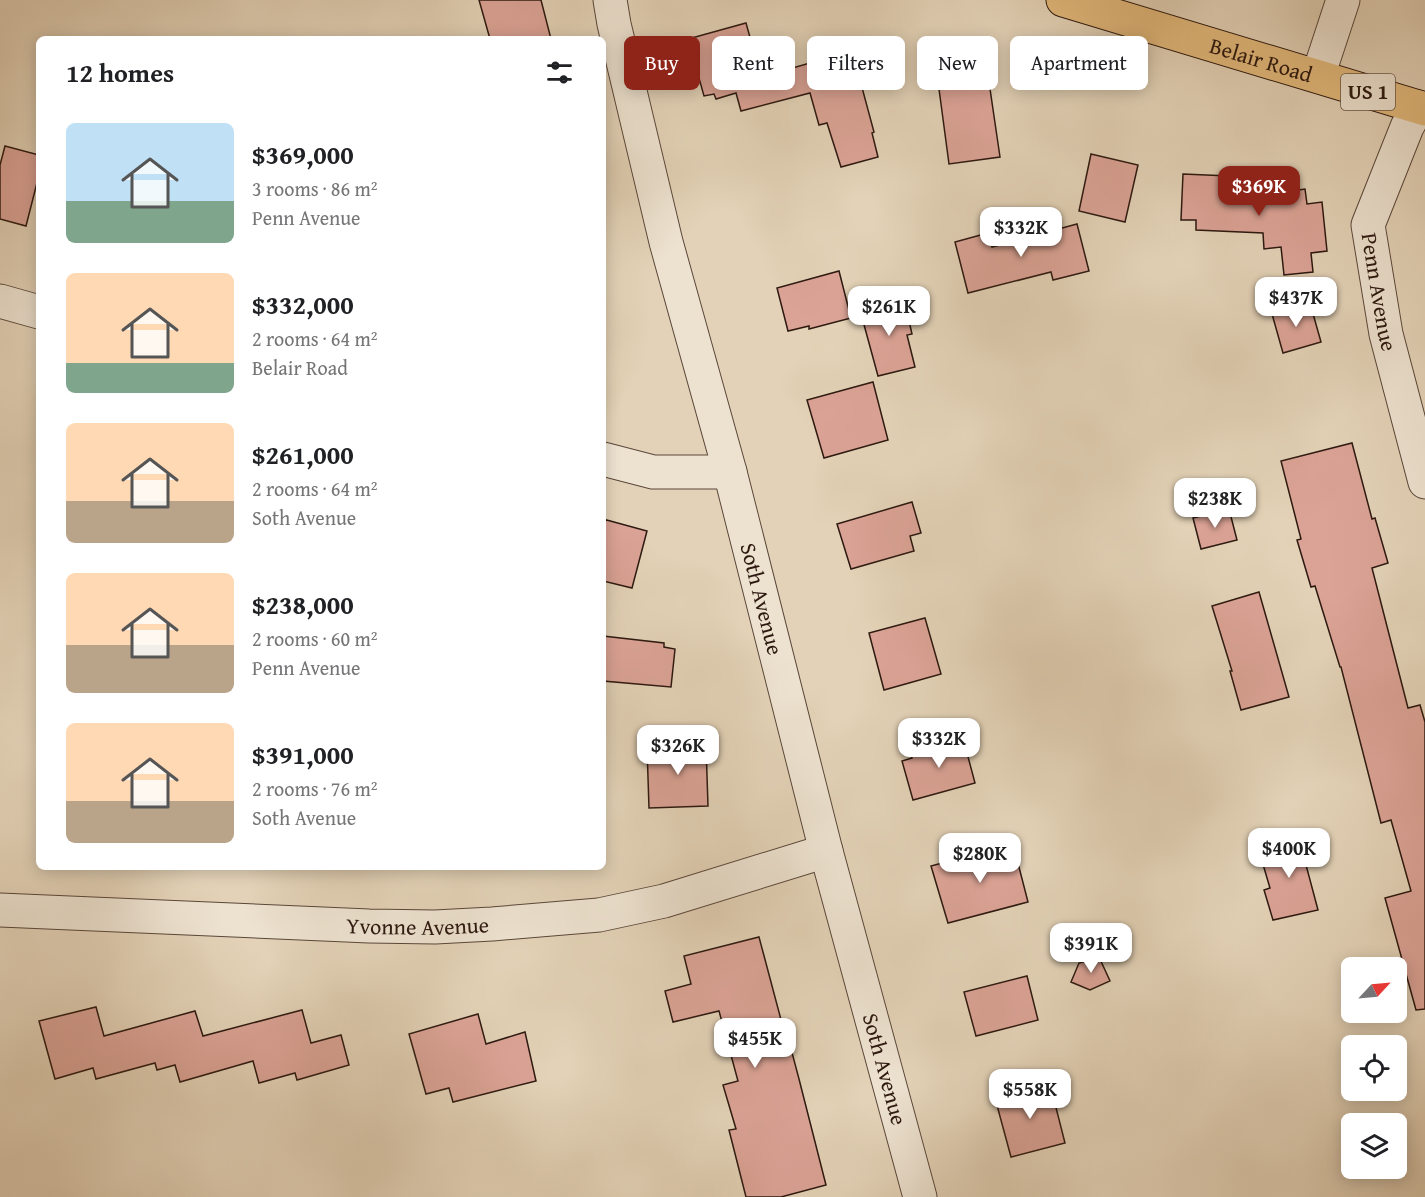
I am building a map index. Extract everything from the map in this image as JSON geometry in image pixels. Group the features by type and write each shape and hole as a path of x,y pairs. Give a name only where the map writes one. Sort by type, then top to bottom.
{"highway":[{"name":"Belair Road","path":"1063,0 1422,108"}],"street":[{"name":"Soth Avenue","path":"610,0 666,242 729,472 826,851 920,1197"},
{"path":"1318,76 1343,0"},
{"name":"Penn Avenue","path":"1422,108 1407,127 1368,225 1386,334 1425,482"},
{"path":"0,301 36,311"},
{"path":"606,460 653,472 729,472"},
{"name":"Yvonne Avenue","path":"0,910 435,927 524,922 599,915 664,901 826,851"}],"building":[{"path":"479,0 541,0 550,36 489,36"},
{"path":"746,23 750,36 712,36 712,90 795,90 795,67 807,64 807,90 863,90 878,157 841,167 827,123 819,125 810,93 741,111 736,93 716,99 714,94 704,96 700,82 699,36"},
{"path":"939,90 990,90 1000,157 949,164"},
{"path":"5,146 36,154 36,187 26,226 0,219 0,165"},
{"path":"1091,154 1138,165 1125,222 1079,211"},
{"path":"1183,174 1229,176 1228,193 1291,185 1291,191 1305,189 1307,204 1322,202 1327,251 1311,253 1313,272 1284,275 1281,247 1264,249 1263,233 1196,230 1196,220 1181,220"},
{"path":"1077,224 1089,271 1053,280 1051,272 968,293 955,242 988,233 992,247"},
{"path":"839,271 851,318 809,329 809,326 788,331 777,288"},
{"path":"904,299 912,334 907,335 915,367 878,376 860,310"},
{"path":"1310,303 1321,342 1283,353 1272,314"},
{"path":"873,382 888,440 824,458 807,400"},
{"path":"1352,443 1372,519 1375,518 1388,563 1372,568 1408,708 1420,705 1425,722 1425,1009 1416,1010 1407,977 1407,957 1401,957 1385,898 1411,891 1391,820 1381,823 1341,667 1315,586 1311,587 1297,540 1301,539 1281,461"},
{"path":"912,502 921,533 910,536 914,551 851,569 837,524"},
{"path":"1229,509 1237,540 1201,549 1193,518"},
{"path":"606,520 647,531 632,588 606,582"},
{"path":"1259,592 1289,697 1241,710 1230,671 1232,671 1212,606"},
{"path":"925,618 941,674 884,690 869,633"},
{"path":"606,636 664,643 664,647 675,649 671,687 606,681"},
{"path":"963,738 975,783 913,800 902,761 912,758 910,753"},
{"path":"706,745 708,806 649,808 647,747"},
{"path":"1300,833 1318,910 1273,920 1264,890 1270,888 1262,861 1274,858 1269,841"},
{"path":"1013,844 1028,902 948,923 931,866"},
{"path":"759,937 784,1031 786,1030 826,1185 781,1197 746,1197 729,1130 736,1129 723,1085 738,1081 719,1011 673,1022 665,991 691,984 684,956"},
{"path":"1099,957 1110,981 1090,990 1071,982 1079,963"},
{"path":"1027,976 1038,1020 976,1036 964,992"},
{"path":"96,1007 104,1036 195,1011 203,1036 302,1010 311,1043 341,1035 349,1065 297,1080 295,1073 259,1083 253,1061 180,1082 175,1065 157,1070 155,1063 96,1079 93,1068 55,1079 39,1021"},
{"path":"478,1014 486,1044 525,1032 536,1081 453,1102 449,1088 426,1094 409,1034"},
{"path":"1050,1084 1065,1143 1011,1157 995,1098"}]}
